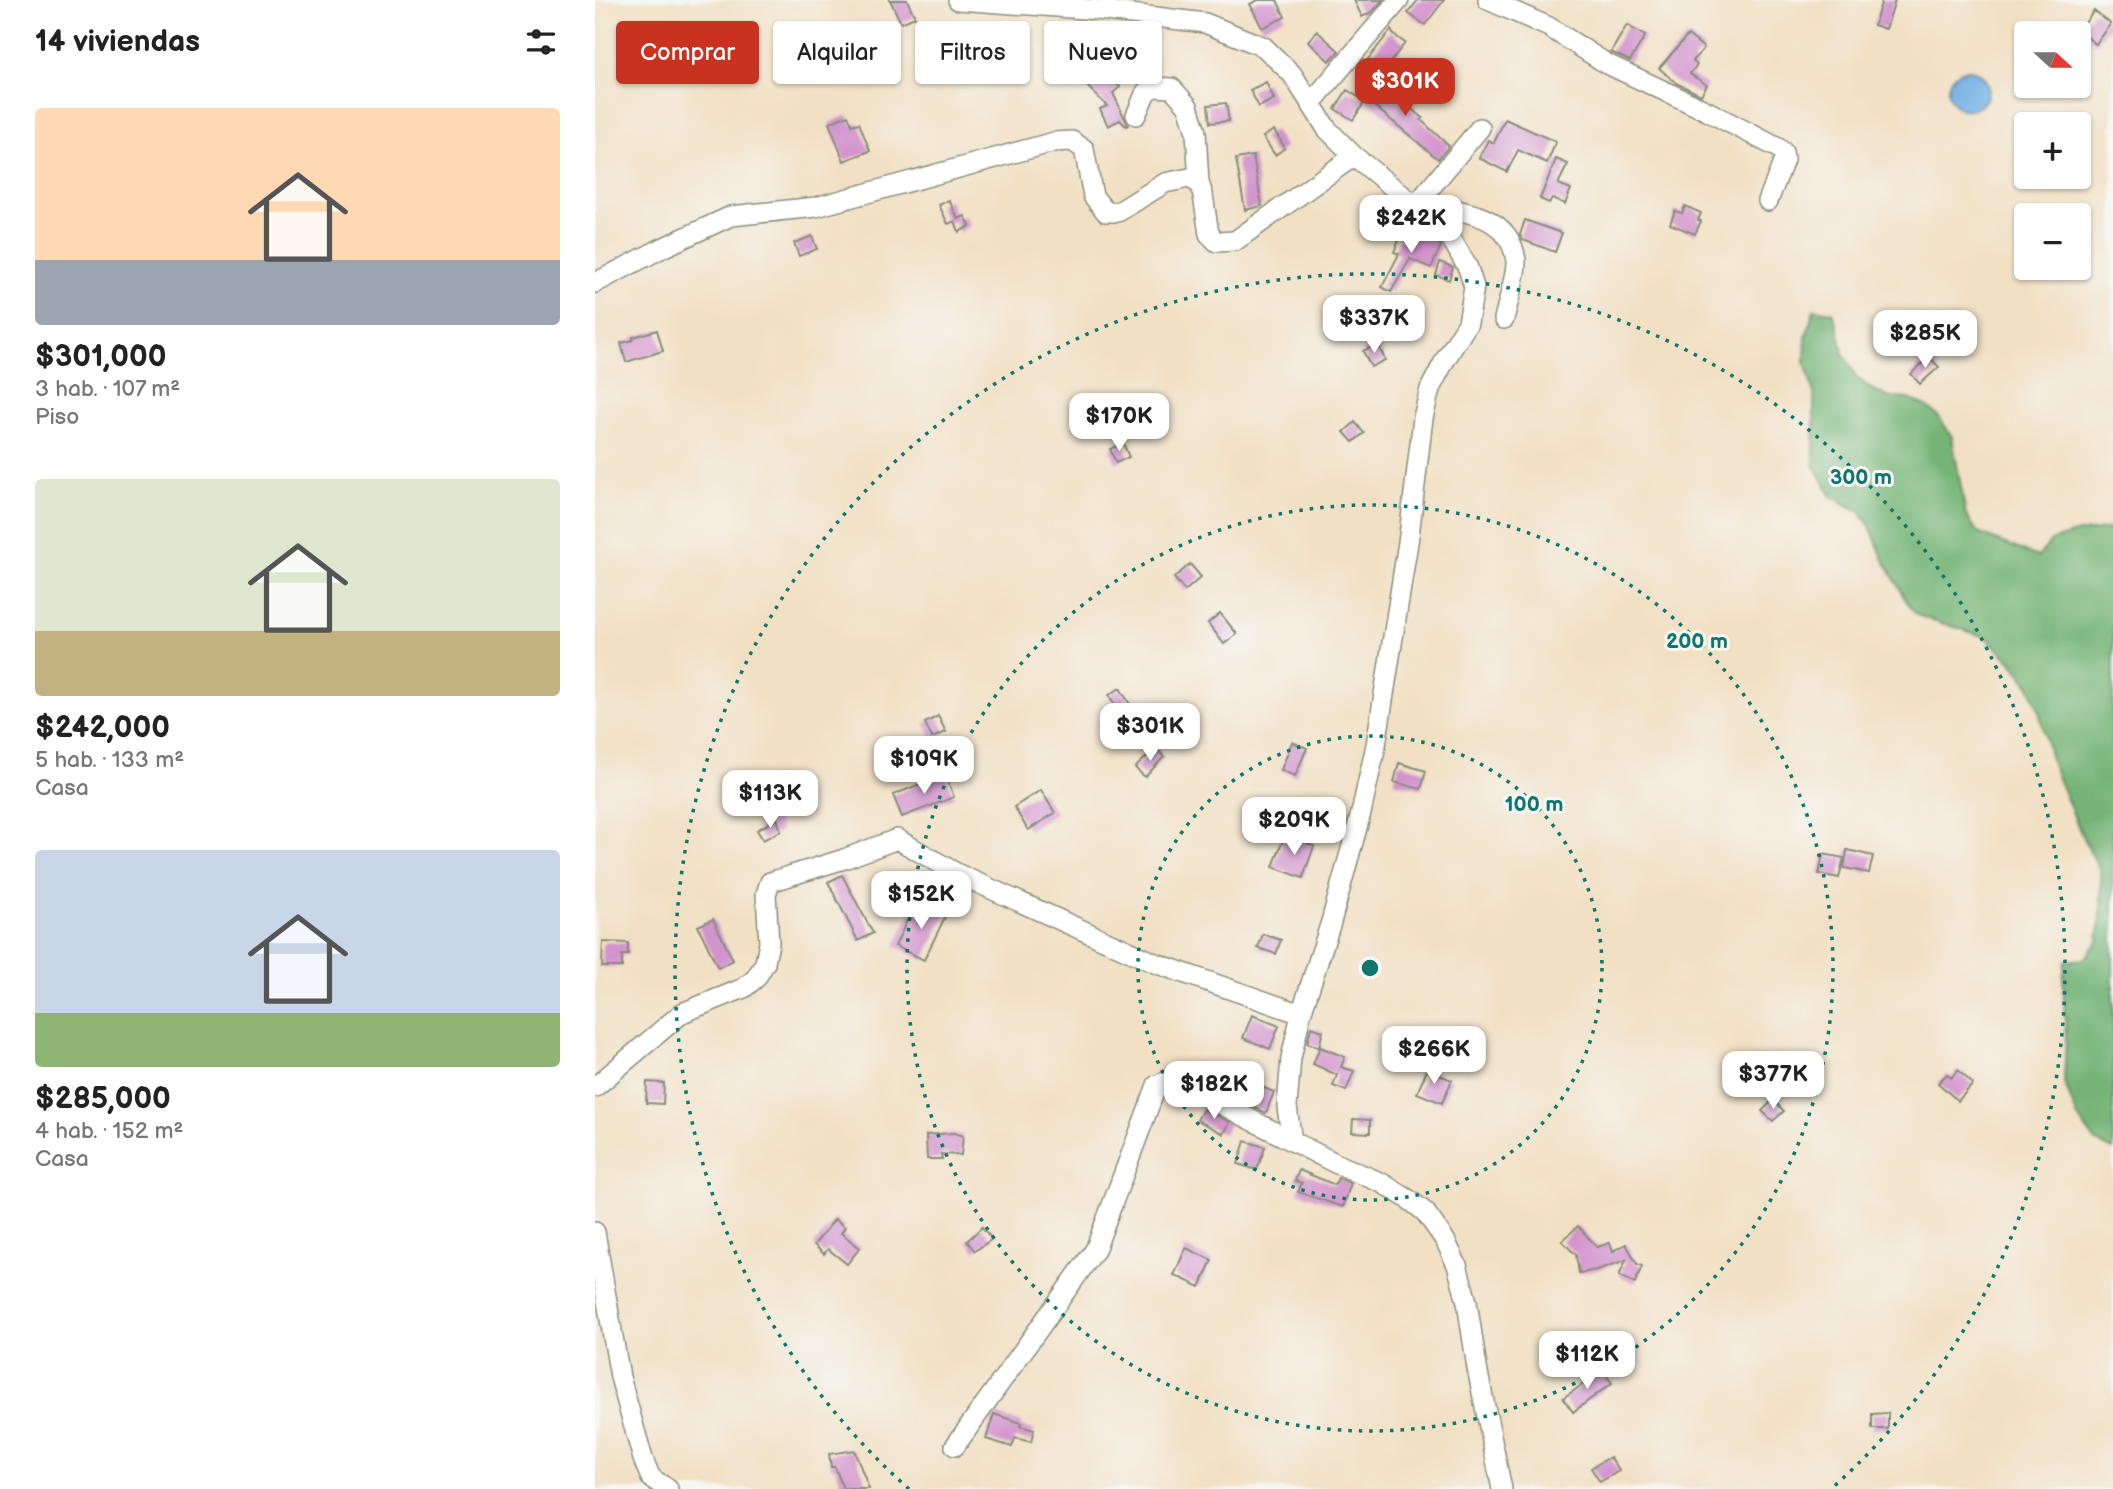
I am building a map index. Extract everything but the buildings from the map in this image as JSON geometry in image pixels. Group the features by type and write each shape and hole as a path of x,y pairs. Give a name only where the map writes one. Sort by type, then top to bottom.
{"street":[{"path":"958,0 1098,10 1205,23 1264,47 1291,74 1327,129 1354,156 1437,223 1452,240 1468,268 1474,287 1468,323 1430,389 1423,418 1409,536 1376,745 1361,813 1331,922 1301,1014 1291,1058 1287,1107 1292,1141"},
{"path":"1311,103 1399,0"},
{"path":"1488,0 1549,27 1607,64 1707,111 1783,152 1784,160 1768,201"},
{"path":"1136,115 1146,92 1154,86 1172,88 1188,106 1196,132 1199,183 1209,234 1217,242 1235,241 1354,156"},
{"path":"1416,205 1480,128"},
{"path":"595,283 731,216 815,207 1055,142 1072,141 1084,149 1093,196 1106,212 1118,212 1165,183 1189,177 1199,183"},
{"path":"1416,205 1458,210 1492,221 1507,235 1516,262 1504,319"},
{"path":"595,1087 682,1013 744,988 756,978 765,963 769,943 766,894 770,881 844,859 897,839 957,874 1155,963 1301,1014"},
{"path":"955,1446 1095,1250 1157,1085 1173,1079 1335,1163 1382,1183 1425,1212 1445,1240 1457,1265 1467,1302 1477,1368 1502,1489"},
{"path":"595,1232 620,1377 643,1459 651,1478 668,1489"}],"green space":[{"path":"1814,309 1832,312 1843,353 1856,376 1869,388 1888,397 1909,399 1925,405 1939,417 1952,437 1966,515 1978,533 2038,557 2052,540 2075,533 2113,528 2113,1150 2096,1142 2077,1116 2064,1082 2065,961 2084,959 2098,941 2101,871 2084,840 2052,764 2030,687 2013,663 1986,637 1916,615 1884,560 1870,526 1859,511 1832,497 1814,464 1814,394 1805,362 1806,337"}],"water":[{"path":"1968,70 1976,71 1982,76 1987,82 1987,98 1982,104 1976,109 1968,110 1960,109 1954,104 1949,98 1948,90 1949,82 1954,76 1960,71"}]}
